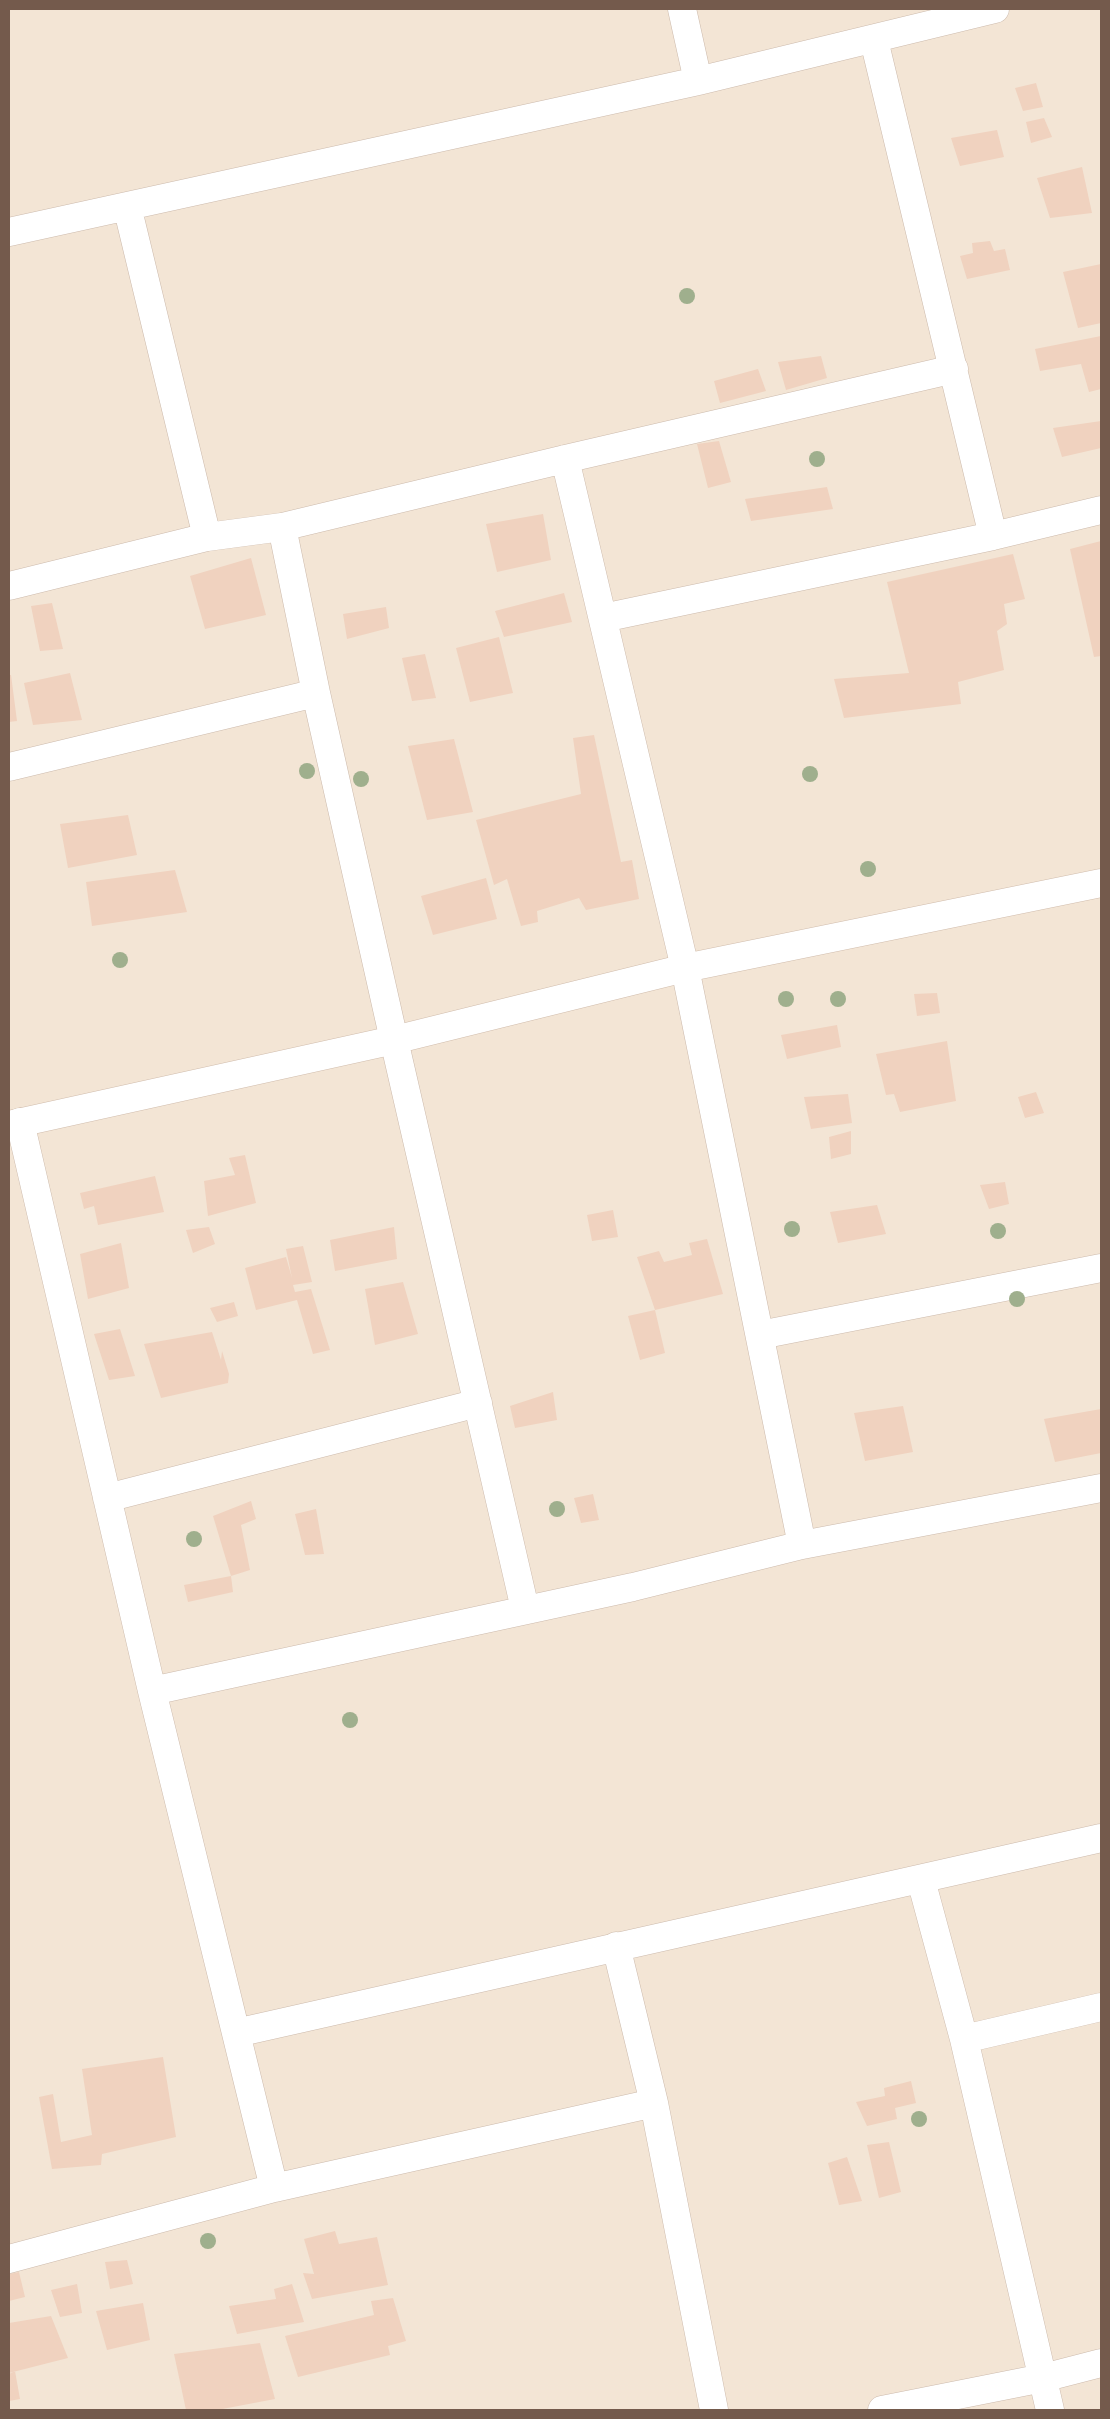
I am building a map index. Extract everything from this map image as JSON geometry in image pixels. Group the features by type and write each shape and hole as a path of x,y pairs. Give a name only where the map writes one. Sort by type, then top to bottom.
{"street":[{"path":"682,9 698,81"},
{"path":"9,232 698,81 874,40 995,9"},
{"path":"874,40 993,536"},
{"path":"127,206 207,537"},
{"path":"9,586 207,537 282,527 565,458 954,369"},
{"path":"565,458 685,968 802,1545"},
{"path":"603,618 993,536 1101,510"},
{"path":"282,527 316,693 525,1609"},
{"path":"9,766 316,693"},
{"path":"274,2188 15,1124 394,1040 685,968 1101,883"},
{"path":"760,1335 1101,1268"},
{"path":"107,1498 478,1403"},
{"path":"152,1691 633,1587 802,1545 1101,1488"},
{"path":"236,2034 616,1946 921,1880 1101,1838"},
{"path":"921,1880 964,2039 1050,2410"},
{"path":"616,1946 654,2103 714,2410"},
{"path":"964,2039 1101,2007"},
{"path":"9,2259 274,2188 654,2103"},
{"path":"882,2410 1043,2378 1101,2363"}],"shaded area":[{"path":"9,9 1101,9 1101,2410 9,2410"}],"building":[{"path":"1036,83 1043,107 1023,111 1015,88"},
{"path":"1044,118 1052,137 1031,143 1026,122"},
{"path":"997,130 1004,157 960,166 951,138"},
{"path":"1082,167 1092,213 1050,218 1037,178"},
{"path":"990,241 994,251 1005,249 1010,270 967,279 960,256 973,253 972,243"},
{"path":"1101,264 1101,323 1078,328 1063,272"},
{"path":"1101,336 1101,389 1089,392 1081,364 1040,371 1035,349"},
{"path":"821,356 827,378 786,390 778,362"},
{"path":"758,369 766,391 720,403 714,381"},
{"path":"1101,421 1101,448 1062,457 1053,428"},
{"path":"719,441 731,482 708,488 697,444"},
{"path":"827,487 833,509 751,521 745,499"},
{"path":"543,514 551,560 497,572 486,524"},
{"path":"1101,541 1101,656 1094,657 1070,549"},
{"path":"1013,554 1025,599 1004,604 1007,624 997,631 1004,670 958,682 961,704 844,718 834,679 909,673 887,582"},
{"path":"251,558 266,615 205,629 190,576"},
{"path":"564,593 572,622 504,637 495,611"},
{"path":"52,603 63,649 40,651 31,606"},
{"path":"386,607 389,628 347,639 343,614"},
{"path":"499,637 513,693 470,702 456,648"},
{"path":"425,654 436,698 412,701 402,658"},
{"path":"70,673 82,720 33,725 24,683"},
{"path":"9,675 11,675 17,721 9,722"},
{"path":"594,735 621,862 632,860 639,899 586,910 579,898 537,911 538,922 521,926 507,879 494,885 476,820 581,794 573,738"},
{"path":"454,739 473,812 427,820 408,746"},
{"path":"128,815 137,855 68,868 60,824"},
{"path":"175,870 187,912 92,926 86,882"},
{"path":"486,878 497,919 433,935 421,896"},
{"path":"937,993 940,1013 917,1016 914,994"},
{"path":"837,1025 841,1047 787,1059 781,1035"},
{"path":"947,1041 956,1101 900,1112 894,1094 886,1095 876,1054"},
{"path":"1036,1092 1044,1113 1025,1118 1018,1097"},
{"path":"848,1094 852,1123 811,1129 804,1097"},
{"path":"851,1131 851,1154 831,1159 829,1137"},
{"path":"245,1155 256,1203 208,1216 204,1181 235,1175 229,1158"},
{"path":"155,1176 164,1212 98,1225 94,1206 84,1209 80,1193"},
{"path":"1005,1182 1009,1204 989,1209 980,1185"},
{"path":"877,1205 886,1234 838,1243 830,1212"},
{"path":"613,1210 618,1237 592,1241 587,1215"},
{"path":"209,1227 215,1244 193,1253 186,1230"},
{"path":"394,1227 397,1259 335,1271 330,1240"},
{"path":"707,1239 723,1294 655,1310 637,1257 659,1251 664,1262 692,1255 689,1243"},
{"path":"121,1243 129,1288 88,1299 80,1254"},
{"path":"303,1246 312,1282 293,1285 295,1292 311,1289 330,1350 313,1354 297,1300 256,1310 245,1268 286,1257 292,1278 286,1249"},
{"path":"403,1282 418,1334 375,1345 365,1289"},
{"path":"234,1302 238,1316 217,1322 210,1308"},
{"path":"655,1310 665,1353 640,1360 628,1316"},
{"path":"120,1329 135,1376 109,1380 94,1334"},
{"path":"212,1332 221,1360 222,1351 229,1374 228,1383 161,1398 144,1344"},
{"path":"553,1392 557,1420 515,1428 510,1406"},
{"path":"903,1406 913,1452 865,1461 854,1413"},
{"path":"1101,1409 1101,1453 1055,1462 1044,1419"},
{"path":"593,1494 599,1520 581,1523 574,1498"},
{"path":"251,1501 256,1519 241,1525 250,1570 231,1576 213,1516"},
{"path":"316,1509 324,1554 305,1555 295,1514"},
{"path":"231,1576 233,1592 188,1602 184,1585"},
{"path":"163,2057 176,2137 102,2154 101,2165 52,2169 39,2097 53,2094 61,2142 92,2135 82,2069"},
{"path":"911,2081 916,2103 895,2108 897,2119 867,2126 856,2102 885,2096 884,2088"},
{"path":"889,2142 901,2192 879,2198 867,2145"},
{"path":"847,2157 862,2201 839,2205 828,2163"},
{"path":"335,2231 339,2244 377,2237 388,2285 312,2299 303,2273 314,2274 304,2239"},
{"path":"127,2260 133,2284 110,2289 105,2262"},
{"path":"19,2272 25,2297 9,2301 9,2274"},
{"path":"77,2284 82,2313 60,2317 51,2290"},
{"path":"292,2284 304,2322 237,2334 229,2306 276,2299 274,2289"},
{"path":"393,2298 406,2341 388,2346 390,2355 298,2377 285,2336 374,2315 371,2301"},
{"path":"143,2303 150,2340 107,2350 96,2311"},
{"path":"51,2316 68,2358 9,2373 9,2323"},
{"path":"260,2343 275,2399 217,2410 186,2410 174,2354"},
{"path":"15,2371 20,2399 9,2401 9,2374"}]}
